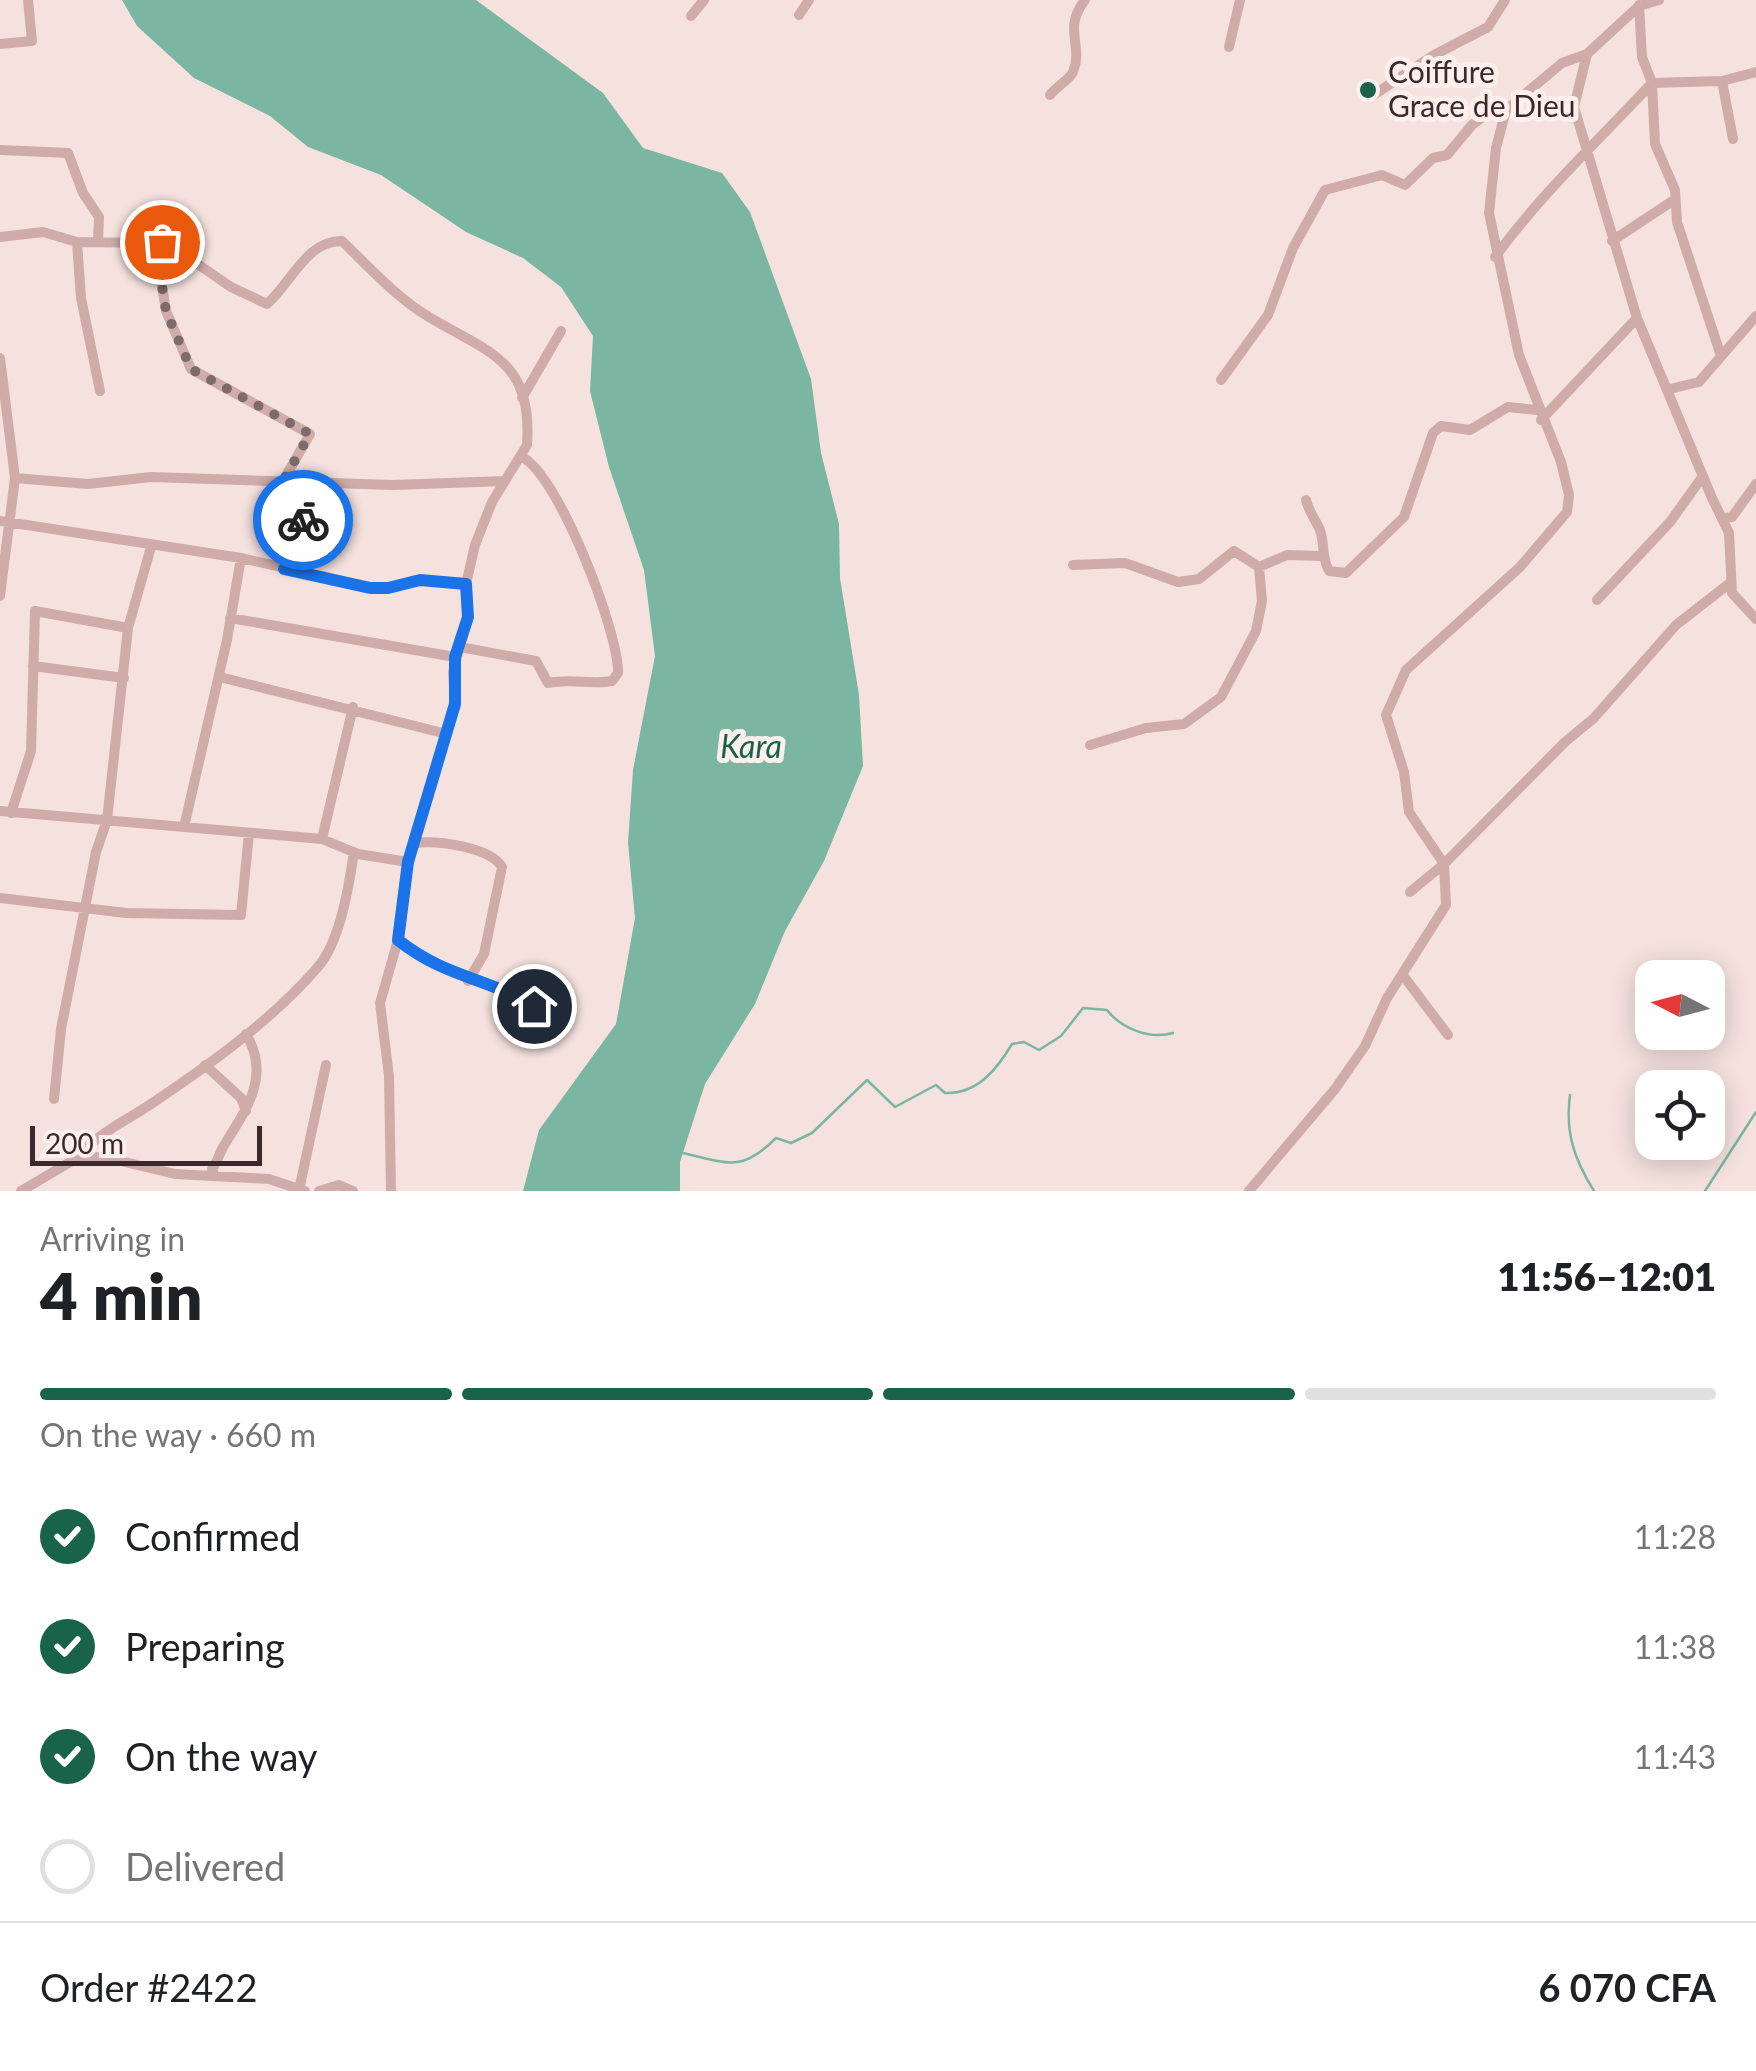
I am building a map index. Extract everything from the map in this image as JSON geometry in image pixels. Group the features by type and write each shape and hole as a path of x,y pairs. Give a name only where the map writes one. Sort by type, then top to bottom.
{"street":[{"path":"0,44 32,41 28,0"},
{"path":"691,16 704,0"},
{"path":"799,15 808,0"},
{"path":"1050,95 1072,75 1076,60 1074,13 1084,0"},
{"path":"1229,47 1240,0"},
{"path":"1374,94 1434,55 1488,27 1504,0"},
{"path":"1221,380 1268,315 1293,248 1326,190 1382,175 1405,185 1433,158 1447,155 1472,125 1488,113 1506,110 1554,68 1587,54 1639,3 1659,0"},
{"path":"1639,3 1642,57 1652,83 1655,144 1675,190 1674,200 1721,356"},
{"path":"1587,54 1574,107 1586,155 1637,318 1703,476 1725,518 1730,583 1741,608 1756,619"},
{"path":"1495,257 1550,186 1586,155 1652,83 1722,81 1756,72"},
{"path":"1722,81 1733,139"},
{"path":"1249,1191 1353,1067 1402,974 1446,906 1444,864 1409,812 1404,772 1386,714 1406,670 1520,567 1567,512 1569,494 1561,462 1539,415 1495,257 1490,185 1506,110"},
{"path":"0,150 68,152 83,193 99,218 98,241"},
{"path":"1612,241 1674,200"},
{"path":"0,236 42,232 77,242 177,247 231,287 268,304 313,250 342,241 380,280 429,316 502,356 514,371 527,436 522,457 504,481 484,520 466,584 468,617 458,652 455,704 408,862 398,940 380,1003 389,1076 391,1191"},
{"path":"77,242 81,298 100,390"},
{"path":"155,243 166,311 191,369 310,434 283,481"},
{"path":"1670,390 1699,382 1756,316"},
{"path":"1539,415 1637,318"},
{"path":"522,398 561,331"},
{"path":"0,358 15,478 6,523 0,596"},
{"path":"1306,500 1310,518 1320,531 1320,556 1329,571 1346,573 1387,537 1414,498 1432,433 1441,426 1470,430 1508,407 1539,415"},
{"path":"230,618 536,661 548,683 612,681 618,673 610,632 556,496 544,474 522,457"},
{"path":"1597,600 1670,522 1703,476"},
{"path":"15,478 88,484 151,477 393,485 504,481"},
{"path":"284,569 299,554 307,482"},
{"path":"1725,518 1752,501 1756,484"},
{"path":"6,523 241,558 370,588 420,580 466,584"},
{"path":"54,1099 62,1029 107,820 128,628 151,547"},
{"path":"1073,565 1125,563 1178,582 1199,579 1234,551 1259,567"},
{"path":"1259,567 1287,556 1320,556"},
{"path":"184,828 220,677 241,558"},
{"path":"1090,745 1146,728 1184,724 1221,697 1256,631 1262,601 1259,567"},
{"path":"1410,892 1444,864 1564,742 1594,718 1676,624 1730,583"},
{"path":"128,628 36,611 31,751 6,812 322,839 354,852 408,862"},
{"path":"34,666 124,678"},
{"path":"220,677 353,707 443,734"},
{"path":"322,839 353,707"},
{"path":"0,899 85,908 241,915 249,834"},
{"path":"415,843 434,842 462,848 490,856 502,867 484,954 468,981"},
{"path":"21,1191 77,1158 94,1138 205,1065 320,967 345,908 354,852"},
{"path":"398,940 427,963 468,981 510,992 534,1006"},
{"path":"1402,974 1448,1035"},
{"path":"214,1191 212,1169 246,1112 256,1081 255,1055 246,1034"},
{"path":"205,1065 241,1098 246,1112"},
{"path":"77,1158 124,1159 175,1174 257,1178 301,1190 326,1065"},
{"path":"319,1191 339,1185 354,1191"}],"water":[{"name":"Kara","path":"122,0 476,0 603,93 643,148 722,173 750,212 811,379 821,453 839,524 840,578 859,695 863,766 824,861 785,931 755,1004 705,1084 680,1162 680,1191 523,1191 539,1130 616,1024 635,918 628,843 633,770 655,656 644,570 609,467 590,391 593,336 561,287 523,258 466,232 381,175 308,147 270,116 194,78 137,26"}],"waterway":[{"path":"683,1153 733,1162 753,1157 776,1138 791,1143 812,1133 867,1080 895,1107 936,1085 945,1093 967,1089 993,1071 1012,1044 1024,1042 1039,1050 1061,1036 1083,1008 1107,1010 1128,1027 1145,1034 1173,1033"},
{"path":"1570,1095 1573,1145 1594,1191"},
{"path":"1705,1191 1756,1112"}],"way so far":[{"path":"162,242 155,243 166,311 191,369 310,434 304,452 283,481 307,482 303,520"}],"place":[{"name":"Coiffure Grace de Dieu","path":"1368,90"}],"route":[{"path":"303,520 299,554 284,569 340,578 370,588 402,586 420,580 452,586 466,584 468,617 455,657 455,704 408,862 398,940 440,970 498,987 534,1006"}]}
